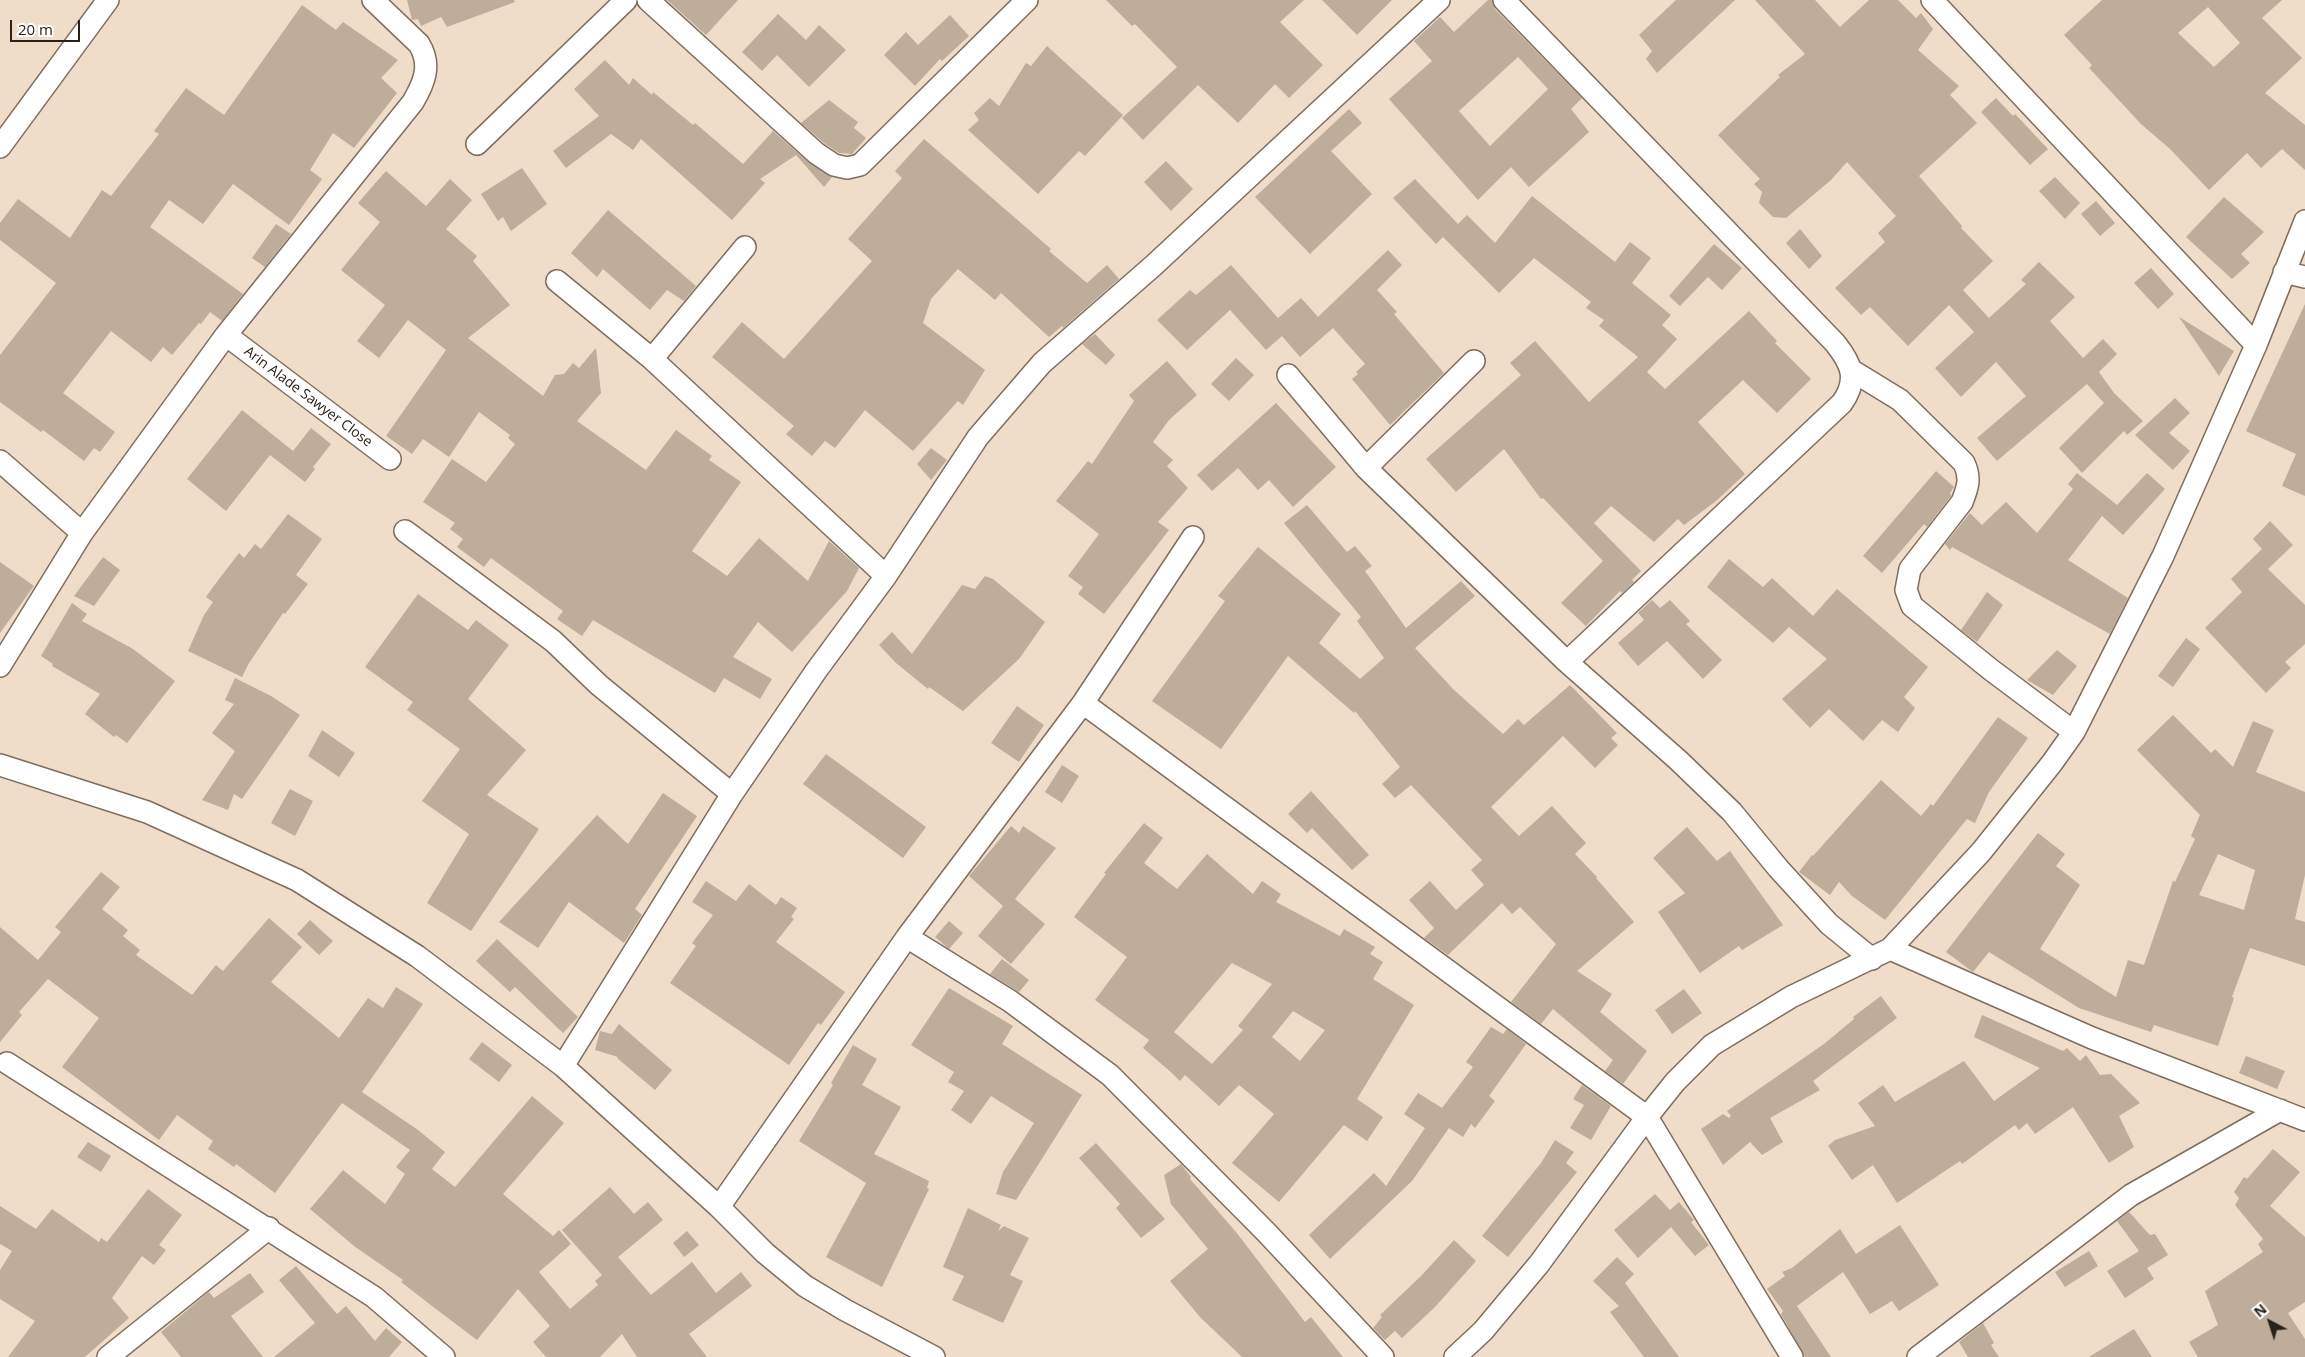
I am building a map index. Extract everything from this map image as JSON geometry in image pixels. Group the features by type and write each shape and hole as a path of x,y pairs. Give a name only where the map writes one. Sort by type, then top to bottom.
{"street":[{"path":"0,147 108,0"},
{"path":"0,666 82,533 226,336 413,102 422,86 426,63 424,53 419,44 373,0"},
{"path":"477,144 626,0"},
{"path":"648,0 805,144 834,165 847,168 860,165 1027,0"},
{"path":"562,1066 732,794 816,671 886,576 978,438 1042,363 1153,266 1439,0"},
{"path":"1504,0 1835,343 1848,360 1851,370 1849,393 1842,402 1568,662"},
{"path":"1932,0 2256,345"},
{"path":"1455,1357 1483,1331 1539,1264 1675,1082 1712,1045 1791,997 1881,954 1981,852 2052,763 2074,732 2163,556 2256,345 2305,220"},
{"path":"652,359 745,247"},
{"path":"2284,272 2305,276"},
{"path":"557,281 652,359 886,576"},
{"name":"Arin Alade Sawyer Close","path":"226,336 390,459"},
{"path":"1366,468 1474,361"},
{"path":"1851,370 1900,400 1964,463 1970,476 1962,502 1910,569 1906,590 1912,606 1990,669 2074,732"},
{"path":"1288,375 1366,468 1568,662 1725,805 1829,924 1881,954 2305,1120"},
{"path":"0,461 82,533"},
{"path":"406,531 553,641 599,685 732,794"},
{"path":"718,1207 907,937 1084,703 1194,537"},
{"path":"1084,703 1648,1117 1792,1357"},
{"path":"0,765 147,812 297,880 417,956 562,1066 718,1207 765,1253 805,1286 845,1310 934,1357"},
{"path":"907,937 1010,1001 1110,1075 1266,1232 1384,1357"},
{"path":"7,1063 269,1228 374,1297 444,1357"},
{"path":"1918,1357 2131,1195 2280,1110"},
{"path":"108,1357 269,1228"}],"building":[{"path":"407,0 514,0 515,2 447,27 441,17 421,26 418,19 412,20"},
{"path":"667,0 738,0 706,35"},
{"path":"1106,0 1304,0 1280,22 1323,65 1289,98 1275,84 1238,123 1198,85 1143,140 1122,118 1177,67 1135,24 1132,26"},
{"path":"1322,0 1392,0 1357,35"},
{"path":"1488,0 1492,0 1495,9 1582,98 1571,109 1589,132 1529,187 1511,167 1478,200 1389,99 1432,61 1414,41 1440,17 1454,32","holes":["1518,57 1548,89 1490,146 1459,111"]},
{"path":"1676,0 1735,0 1657,73 1646,59 1652,51 1639,35"},
{"path":"1755,0 1815,0 1840,27 1869,0 1898,0 1916,18 1921,13 1933,29 1918,50 1959,86 1950,95 1977,123 1919,176 1962,226 1961,228 1993,261 1963,290 1989,318 2026,284 2021,280 2039,262 2075,297 2050,321 2083,358 2103,339 2117,354 2099,372 2114,393 2143,421 2127,435 2124,431 2082,473 2059,448 2104,403 2087,384 1997,461 1977,438 2026,396 1996,362 1961,397 1935,368 1974,332 1949,305 1908,346 1870,307 1861,315 1835,288 1885,242 1878,233 1896,216 1847,162 1831,180 1786,218 1773,217 1759,203 1762,192 1754,184 1760,179 1718,135 1780,77 1778,75 1805,54"},
{"path":"2102,0 2282,0 2262,18 2302,58 2265,93 2305,125 2305,170 2282,149 2261,168 2247,153 2209,190 2170,149 2141,124 2089,68 2092,65 2064,35","holes":["2208,7 2240,43 2214,67 2178,33"]},
{"path":"302,5 336,30 343,22 398,60 381,78 397,93 354,148 333,133 310,170 322,179 289,225 233,184 203,224 169,200 150,227 243,294 222,321 210,312 172,355 163,347 151,362 111,331 63,393 115,432 100,452 94,448 84,461 43,430 41,432 0,402 0,355 56,283 0,240 0,223 18,199 70,238 102,190 111,196 159,134 154,131 186,88 224,115"},
{"path":"778,14 806,40 819,25 846,50 809,87 777,55 762,71 742,52"},
{"path":"950,15 969,36 942,61 940,59 915,86 884,55 906,32 918,45"},
{"path":"1047,46 1123,115 1085,156 1079,151 1038,194 968,130 979,120 974,113 990,98 999,106 1026,63 1031,66"},
{"path":"605,60 629,85 633,78 652,95 653,92 693,125 695,123 743,164 773,131 808,162 832,177 824,187 796,155 760,179 765,183 732,220 641,139 633,150 611,134 566,168 553,151 599,116 574,89"},
{"path":"1996,98 2013,116 2015,114 2048,149 2030,165 1981,112"},
{"path":"829,100 858,122 854,128 866,138 852,154 839,153 801,123"},
{"path":"1349,109 1362,123 1331,151 1372,194 1310,254 1255,197"},
{"path":"924,139 1051,249 1049,251 1087,283 1107,265 1119,279 1063,328 1062,326 1049,337 1001,293 995,300 958,269 931,299 923,323 985,370 963,405 958,401 913,451 865,410 835,448 825,441 812,456 786,434 794,426 712,357 742,322 784,359 872,261 848,239 902,178 895,171"},
{"path":"1166,161 1193,189 1171,211 1144,182"},
{"path":"522,168 547,204 511,231 503,217 498,221 481,194"},
{"path":"386,171 426,206 450,179 472,200 446,229 477,256 473,261 510,305 468,338 543,396 555,375 564,374 573,363 579,368 596,348 601,393 577,421 646,470 676,430 712,456 709,460 741,482 692,551 727,576 759,538 808,581 829,541 859,568 847,591 792,652 758,622 733,657 772,679 760,699 724,678 715,693 593,620 582,636 557,619 563,611 491,558 484,567 457,547 463,539 450,529 455,523 423,502 452,459 486,482 515,444 508,438 510,435 479,412 449,457 423,439 412,454 386,436 446,350 408,320 379,358 357,341 385,305 341,270 380,222 358,203"},
{"path":"2055,177 2080,203 2065,219 2039,191"},
{"path":"1415,179 1458,224 1467,215 1495,243 1532,196 1615,262 1630,242 1651,258 1632,283 1671,315 1662,325 1677,339 1647,372 1665,389 1749,311 1777,341 1775,343 1811,379 1777,413 1743,380 1698,422 1745,474 1716,501 1684,525 1678,519 1654,542 1611,506 1594,523 1641,571 1632,580 1634,582 1622,593 1620,591 1586,626 1561,603 1603,561 1543,498 1541,499 1504,449 1456,492 1426,459 1521,375 1510,363 1535,341 1589,402 1638,357 1599,326 1604,320 1586,308 1591,302 1534,258 1499,293 1443,237 1436,244 1393,198"},
{"path":"2224,197 2264,232 2241,254 2250,263 2232,279 2186,237"},
{"path":"2096,201 2115,223 2100,236 2081,214"},
{"path":"608,210 696,286 684,301 667,290 650,310 603,269 597,277 571,253"},
{"path":"276,224 291,234 265,267 252,258"},
{"path":"1800,229 1822,256 1809,269 1786,243"},
{"path":"1714,244 1742,268 1722,290 1708,277 1680,306 1669,296"},
{"path":"1388,250 1402,265 1377,290 1397,312 1394,314 1444,373 1390,425 1352,379 1358,374 1356,372 1365,364 1333,328 1300,357 1282,336 1266,350 1230,310 1187,350 1157,320 1190,290 1196,295 1231,265 1278,318 1301,298 1318,317"},
{"path":"2151,268 2174,294 2158,309 2134,283"},
{"path":"2305,304 2305,496 2282,486 2296,454 2246,431"},
{"path":"2179,317 2234,351 2219,376"},
{"path":"1095,334 1115,355 1106,365 1082,344"},
{"path":"1236,358 1254,375 1229,401 1211,384"},
{"path":"1167,361 1197,395 1169,420 1153,442 1173,460 1167,466 1188,488 1158,522 1169,530 1104,614 1078,594 1083,587 1068,576 1099,534 1056,501 1088,461 1092,464 1134,401 1129,395"},
{"path":"2175,398 2190,413 2169,433 2190,451 2173,470 2135,435"},
{"path":"1276,403 1336,467 1293,507 1269,480 1258,490 1238,468 1212,491 1197,475"},
{"path":"242,410 293,451 311,428 331,444 313,467 315,469 305,482 270,455 226,511 187,479"},
{"path":"931,448 947,460 931,480 917,464"},
{"path":"1936,471 1954,487 1950,493 1951,496 1927,527 1924,524 1882,573 1863,556"},
{"path":"2077,473 2117,505 2147,473 2165,489 2123,535 2102,516 2068,560 2128,598 2110,634 1952,547 1950,550 1945,544 1970,513 1982,525 2006,502 2037,533 2073,489 2068,484"},
{"path":"1307,505 1347,552 1355,546 1372,566 1365,571 1406,628 1461,581 1475,596 1415,648 1453,689 1503,734 1518,719 1524,725 1570,685 1617,733 1611,738 1618,745 1595,768 1563,736 1491,807 1519,836 1552,806 1586,843 1575,854 1597,877 1634,922 1577,971 1612,994 1600,1012 1647,1051 1623,1084 1605,1071 1613,1060 1553,1009 1541,1024 1511,1002 1556,944 1520,907 1512,914 1502,903 1448,955 1424,938 1434,928 1409,900 1430,881 1456,910 1484,885 1471,870 1482,860 1411,785 1395,798 1382,784 1400,767 1355,711 1354,713 1288,656 1221,749 1152,701 1225,601 1218,596 1258,547 1341,614 1319,643 1360,679 1384,658 1357,621 1361,617 1284,523"},
{"path":"288,514 322,539 296,575 308,584 285,614 283,613 249,663 242,677 188,651 204,615 213,602 206,597 213,587 239,553 244,558 255,544 261,549"},
{"path":"2270,521 2293,545 2268,569 2305,605 2305,644 2285,662 2291,668 2266,693 2205,628 2242,592 2231,579 2262,549 2253,539"},
{"path":"103,557 120,570 94,606 74,596"},
{"path":"1729,559 1763,587 1772,578 1813,616 1837,589 1928,667 1904,697 1915,708 1898,732 1882,720 1863,741 1829,709 1810,728 1782,699 1827,659 1789,627 1773,643 1707,587"},
{"path":"0,562 34,586 0,633"},
{"path":"985,576 993,579 1045,622 1019,659 963,711 929,687 928,689 896,663 879,645 892,632 912,654 962,585 975,589"},
{"path":"1987,592 2003,605 1977,642 1961,630"},
{"path":"418,594 468,630 476,620 509,645 468,699 526,750 487,795 539,829 471,931 427,903 469,834 422,801 460,749 407,710 413,702 365,667"},
{"path":"1652,600 1660,608 1670,600 1690,621 1686,624 1722,660 1703,679 1667,641 1638,666 1618,643 1644,620 1638,613"},
{"path":"72,603 87,614 82,621 133,649 175,681 127,743 116,735 114,737 85,714 100,694 52,666 53,664 41,656"},
{"path":"2186,638 2200,649 2173,687 2158,676"},
{"path":"2057,650 2077,666 2053,695 2027,680"},
{"path":"235,678 271,696 300,715 242,799 234,794 228,810 202,800 235,751 212,733 234,704 225,700"},
{"path":"1017,706 1044,725 1019,762 991,743"},
{"path":"2173,715 2211,753 2215,749 2233,767 2253,721 2274,730 2256,772 2305,792 2305,875 2295,919 2305,922 2305,966 2250,948 2232,997 2234,998 2218,1046 2154,1025 2151,1032 2079,1008 1989,952 1973,972 1946,952 2038,833 2065,854 2056,866 2080,885 2040,949 2116,997 2128,960 2144,965 2173,881 2175,882 2195,839 2191,836 2200,815 2137,750","holes":["2218,854 2255,870 2244,910 2199,895"]},
{"path":"1998,717 2028,738 1989,792 1975,823 1967,819 1885,920 1852,896 1839,882 1830,895 1799,872 1812,855 1881,780 1921,816 1931,804 1933,806"},
{"path":"322,730 355,753 339,777 308,756"},
{"path":"826,754 926,827 903,858 803,784"},
{"path":"1062,765 1079,776 1062,803 1045,792"},
{"path":"290,789 313,801 295,836 271,823"},
{"path":"1311,791 1369,855 1352,870 1312,828 1307,833 1288,814"},
{"path":"663,793 697,816 635,909 642,915 624,943 569,902 538,948 499,922 597,815 628,844"},
{"path":"1144,823 1163,838 1144,863 1177,889 1207,854 1253,894 1262,881 1281,894 1276,902 1340,936 1344,929 1375,947 1370,954 1383,962 1373,979 1414,1005 1357,1099 1383,1117 1367,1141 1344,1125 1279,1202 1232,1163 1274,1114 1239,1085 1219,1106 1185,1075 1180,1081 1143,1048 1149,1040 1095,1000 1127,957 1074,917 1106,874 1104,873","holes":["1232,963 1272,984 1238,1026 1243,1030 1212,1064 1174,1032","1293,1011 1325,1030 1300,1061 1272,1037"]},
{"path":"1011,826 1019,833 1023,826 1056,848 1015,899 1045,924 1011,964 978,936 1003,906 969,876"},
{"path":"1687,827 1717,861 1730,851 1783,925 1742,950 1739,946 1700,973 1658,912 1685,893 1653,858"},
{"path":"101,872 120,887 102,909 128,930 123,936 140,950 136,955 192,995 216,965 223,971 269,918 302,947 271,982 339,1038 368,998 383,1008 396,987 423,1004 362,1092 418,1130 445,1152 432,1169 455,1187 532,1096 564,1123 503,1194 553,1236 559,1230 571,1244 539,1272 570,1309 598,1285 595,1281 602,1275 562,1230 610,1187 634,1214 648,1202 663,1220 618,1257 651,1295 692,1262 716,1293 741,1272 752,1286 689,1334 707,1357 637,1357 622,1334 600,1357 546,1357 533,1342 550,1326 518,1289 477,1340 401,1282 403,1280 354,1246 310,1209 343,1170 385,1204 405,1174 396,1167 410,1150 342,1103 275,1193 236,1164 234,1167 208,1149 213,1141 177,1115 159,1140 62,1067 99,1018 48,979 19,1012 22,1015 0,1042 0,927 38,960 61,932 55,927"},
{"path":"706,881 736,901 749,884 776,905 781,897 797,908 791,917 794,919 776,942 845,992 821,1025 818,1023 789,1065 670,983 696,946 692,943 713,915 692,902"},
{"path":"310,920 333,941 319,955 297,934"},
{"path":"949,921 963,933 949,949 935,937"},
{"path":"497,939 578,1017 563,1033 515,987 510,992 476,961"},
{"path":"1002,959 1029,980 1019,992 990,974"},
{"path":"949,988 1013,1026 1002,1044 1082,1095 1016,1200 996,1194 1003,1172 1034,1123 991,1096 971,1124 951,1110 964,1091 948,1082 954,1072 911,1045"},
{"path":"1684,989 1702,1013 1672,1034 1655,1010"},
{"path":"1881,996 1897,1018 1813,1081 1820,1090 1770,1118 1783,1142 1762,1155 1750,1142 1723,1165 1701,1129 1723,1114 1729,1118 1731,1116 1727,1111 1824,1044 1854,1019 1853,1017"},
{"path":"1982,1015 2063,1051 2067,1048 2080,1061 2086,1055 2100,1075 2111,1074 2140,1103 2119,1116 2134,1147 2109,1163 2073,1107 2035,1134 2027,1123 2019,1130 2015,1125 1962,1164 1960,1161 1897,1203 1873,1165 1852,1180 1828,1146 1835,1140 1875,1126 1858,1103 1883,1085 1895,1102 1964,1061 1994,1101 2040,1068 1974,1037"},
{"path":"619,1024 672,1070 655,1090 618,1057 595,1050 600,1031 612,1034"},
{"path":"1491,1027 1503,1034 1507,1029 1526,1044 1489,1096 1495,1101 1475,1128 1471,1124 1463,1137 1449,1128 1412,1181 1330,1259 1309,1235 1374,1173 1386,1186 1425,1128 1404,1114 1418,1093 1442,1108 1473,1067 1466,1062"},
{"path":"482,1042 512,1065 499,1082 469,1059"},
{"path":"853,1045 877,1059 862,1085 901,1107 874,1154 929,1181 927,1188 929,1189 882,1287 826,1257 866,1183 799,1141 833,1085 831,1083"},
{"path":"2246,1056 2285,1071 2277,1089 2239,1073"},
{"path":"1582,1085 1611,1106 1591,1140 1570,1128 1584,1105 1573,1099"},
{"path":"1555,1140 1574,1152 1566,1163 1577,1172 1508,1257 1482,1236 1541,1163"},
{"path":"88,1142 111,1156 101,1172 77,1157"},
{"path":"1096,1143 1165,1219 1141,1238 1116,1208 1120,1204 1079,1158"},
{"path":"2273,1149 2300,1172 2270,1206 2305,1237 2305,1302 2288,1313 2305,1339 2305,1357 2198,1357 2189,1342 2218,1325 2205,1291 2263,1252 2258,1244 2263,1239 2235,1205 2239,1198 2234,1192 2244,1177 2247,1179"},
{"path":"1181,1164 1191,1177 1190,1179 1236,1232 1305,1322 1311,1317 1343,1357 1242,1357 1200,1317 1170,1281 1208,1249 1171,1204 1164,1175"},
{"path":"148,1189 182,1215 159,1245 166,1250 154,1265 142,1256 112,1298 129,1318 85,1357 8,1357 35,1321 0,1299 0,1270 12,1251 0,1244 0,1206 36,1229 52,1209 99,1242 101,1238 107,1242"},
{"path":"1655,1194 1670,1210 1679,1202 1694,1220 1691,1222 1709,1245 1695,1256 1671,1227 1638,1258 1614,1230"},
{"path":"968,1208 1001,1225 998,1231 1004,1226 1029,1238 1010,1275 1023,1281 1003,1323 952,1300 964,1276 943,1267"},
{"path":"2129,1212 2150,1235 2155,1234 2168,1255 2147,1268 2154,1279 2125,1298 2107,1271 2139,1251 2117,1221"},
{"path":"1900,1225 1939,1285 1899,1311 1892,1301 1870,1314 1843,1272 1797,1306 1831,1357 1805,1357 1781,1314 1783,1311 1767,1289 1785,1276 1782,1272 1792,1268 1840,1229 1856,1254"},
{"path":"687,1231 699,1245 684,1257 673,1243"},
{"path":"1454,1240 1476,1261 1435,1307 1402,1338 1395,1331 1385,1340 1373,1328 1382,1317 1380,1315 1422,1275"},
{"path":"2089,1251 2098,1266 2065,1287 2055,1272"},
{"path":"1617,1257 1634,1274 1625,1283 1679,1357 1644,1357 1610,1312 1619,1306 1593,1281"},
{"path":"296,1266 337,1314 346,1306 375,1341 386,1328 402,1342 389,1357 274,1357 315,1323 279,1280"},
{"path":"250,1273 264,1292 231,1316 263,1357 181,1357 161,1332 209,1292 214,1298"},
{"path":"1983,1323 1994,1343 1991,1345 1999,1357 1968,1357 1959,1342"},
{"path":"2134,1329 2152,1357 2089,1357"}]}
